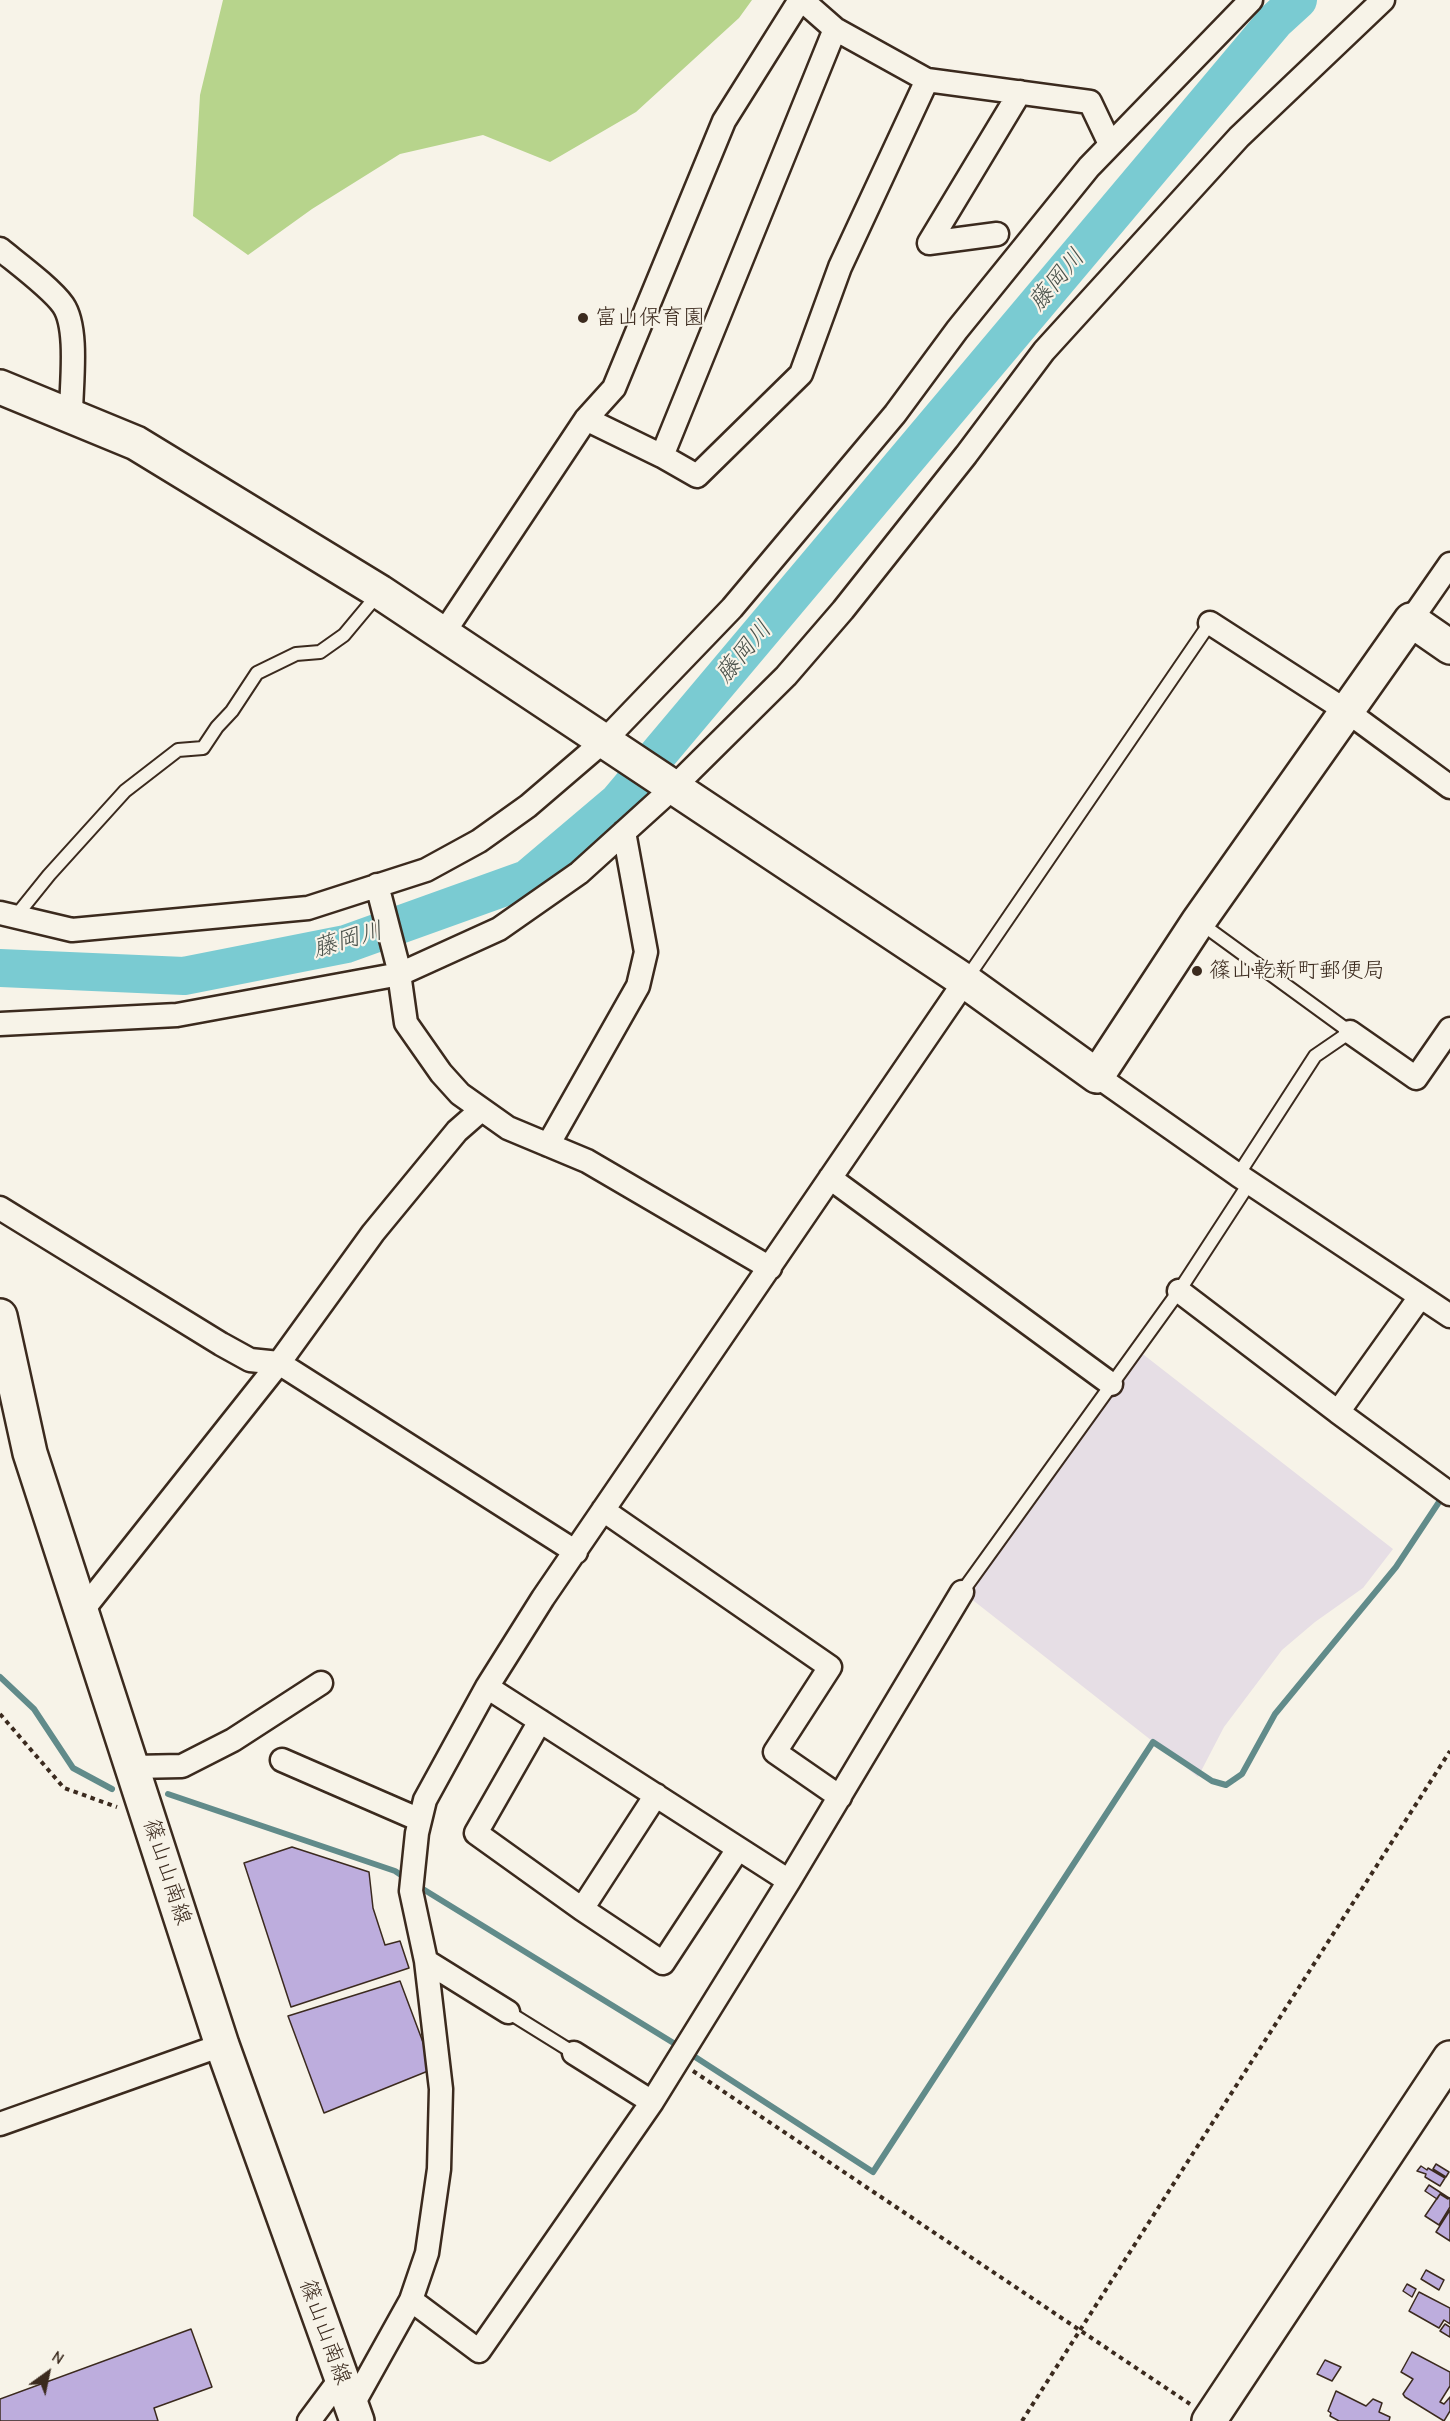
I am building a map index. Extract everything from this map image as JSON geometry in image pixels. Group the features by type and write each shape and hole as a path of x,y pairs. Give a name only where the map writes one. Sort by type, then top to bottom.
{"street":[{"path":"443,634 586,420 614,388 724,120 801,0 835,29 927,80 1090,102 1110,144"},
{"path":"8,914 72,930 308,908 378,890 426,870 479,841 528,806 611,744 732,608 895,414 964,321 1089,167 1251,0"},
{"path":"0,1024 177,1015 399,970 499,929 579,873 786,676 843,610 966,455 1044,351 1070,321 1239,137 1383,0"},
{"path":"663,456 835,29"},
{"path":"586,420 663,456 697,476 801,374 840,267 927,80"},
{"path":"997,234 929,243 1020,92"},
{"path":"0,249 22,266 63,306 74,341 72,415"},
{"path":"0,387 136,442 380,592 965,981 1244,1179 1450,1316"},
{"path":"1096,1076 1198,921 1348,712 1450,564"},
{"path":"1412,620 1450,646"},
{"path":"1210,623 1348,712 1450,787"},
{"path":"548,1145 638,986 646,952 624,832"},
{"path":"378,890 399,970 405,1023 460,1094 508,1128 587,1161 770,1268"},
{"path":"309,2421 350,2402 411,2300 427,2253 439,2169 441,2089 426,1961 411,1891 420,1820 425,1800 487,1687 543,1598 965,981"},
{"path":"1350,1032 1416,1078 1450,1029"},
{"path":"82,1611 279,1363 373,1233 457,1131 481,1110"},
{"path":"830,1178 1111,1384"},
{"path":"0,1208 221,1344 250,1360 279,1363 576,1552"},
{"path":"1179,1291 1450,1494"},
{"path":"1338,1412 1420,1297"},
{"name":"篠山山南線","path":"0,1316 30,1453 222,2045 350,2402"},
{"path":"603,1510 830,1667 775,1752 840,1797"},
{"path":"411,2300 479,2352 652,2102 789,1881 962,1592"},
{"path":"133,1767 182,1766 232,1740 321,1683"},
{"path":"487,1687 789,1881"},
{"path":"540,1721 476,1833 582,1910 663,1963 738,1849"},
{"path":"282,1760 420,1820"},
{"path":"582,1910 656,1796"},
{"path":"426,1961 507,2012"},
{"path":"0,2124 222,2045"},
{"path":"574,2053 652,2102"},
{"path":"1210,2420 1450,2058"}],"lane":[{"path":"8,914 49,875 125,791 178,750 204,748 257,673 296,654 320,652 344,635 380,592"},
{"path":"965,981 1210,623"},
{"path":"962,1592 1179,1291 1315,1056 1350,1032 1198,921"},
{"path":"507,2012 574,2053"}],"path":[{"path":"0,1714 64,1788 149,1817"},
{"path":"1022,2421 1061,2364 1080,2328 1450,1751"},
{"path":"678,2060 1080,2328 1210,2420"}],"shaded area":[{"path":"1135,1348 1393,1549 1363,1588 1315,1622 1282,1650 1224,1727 1198,1777 965,1594"}],"green space":[{"path":"223,0 752,0 739,18 636,112 550,162 483,135 400,154 312,209 248,255 193,216 200,95"}],"building":[{"path":"292,1847 369,1872 373,1908 385,1945 400,1941 409,1968 291,2007 244,1863"},
{"path":"400,1981 433,2069 324,2113 288,2016"},
{"path":"1436,2164 1449,2172 1446,2177 1433,2169"},
{"path":"1421,2166 1445,2178 1440,2186 1425,2177 1426,2174 1417,2171"},
{"path":"1429,2185 1449,2198 1440,2194 1437,2199 1425,2191"},
{"path":"1440,2194 1450,2198 1450,2207 1439,2225 1425,2216"},
{"path":"1450,2210 1450,2241 1436,2232"},
{"path":"1426,2270 1444,2280 1439,2290 1421,2279"},
{"path":"1407,2284 1416,2289 1412,2297 1403,2291"},
{"path":"1419,2292 1450,2308 1450,2324 1444,2320 1439,2328 1409,2311"},
{"path":"1445,2324 1450,2327 1450,2337 1440,2331"},
{"path":"191,2329 212,2387 154,2408 158,2421 0,2421 0,2399"},
{"path":"1412,2352 1450,2372 1450,2386 1440,2402 1444,2404 1450,2397 1450,2411 1444,2421 1403,2394 1413,2379 1401,2372"},
{"path":"1325,2360 1341,2367 1332,2381 1317,2374"},
{"path":"1336,2391 1366,2406 1373,2399 1382,2403 1379,2412 1390,2417 1389,2421 1339,2421 1330,2416 1331,2413 1328,2411"}],"waterway":[{"name":"藤岡川","path":"0,968 184,976 346,944 527,879 618,802 1275,21 1298,0"},
{"path":"689,2053 873,2172 1153,1742 1212,1781 1226,1785 1242,1774 1275,1714 1396,1567 1443,1496"},
{"path":"0,1677 34,1709 73,1768 112,1789"},
{"path":"168,1794 395,1871 407,1879"},
{"path":"418,1886 680,2047"}],"place":[{"name":"富山保育園","path":"583,318"},
{"name":"篠山乾新町郵便局","path":"1197,971"}]}
